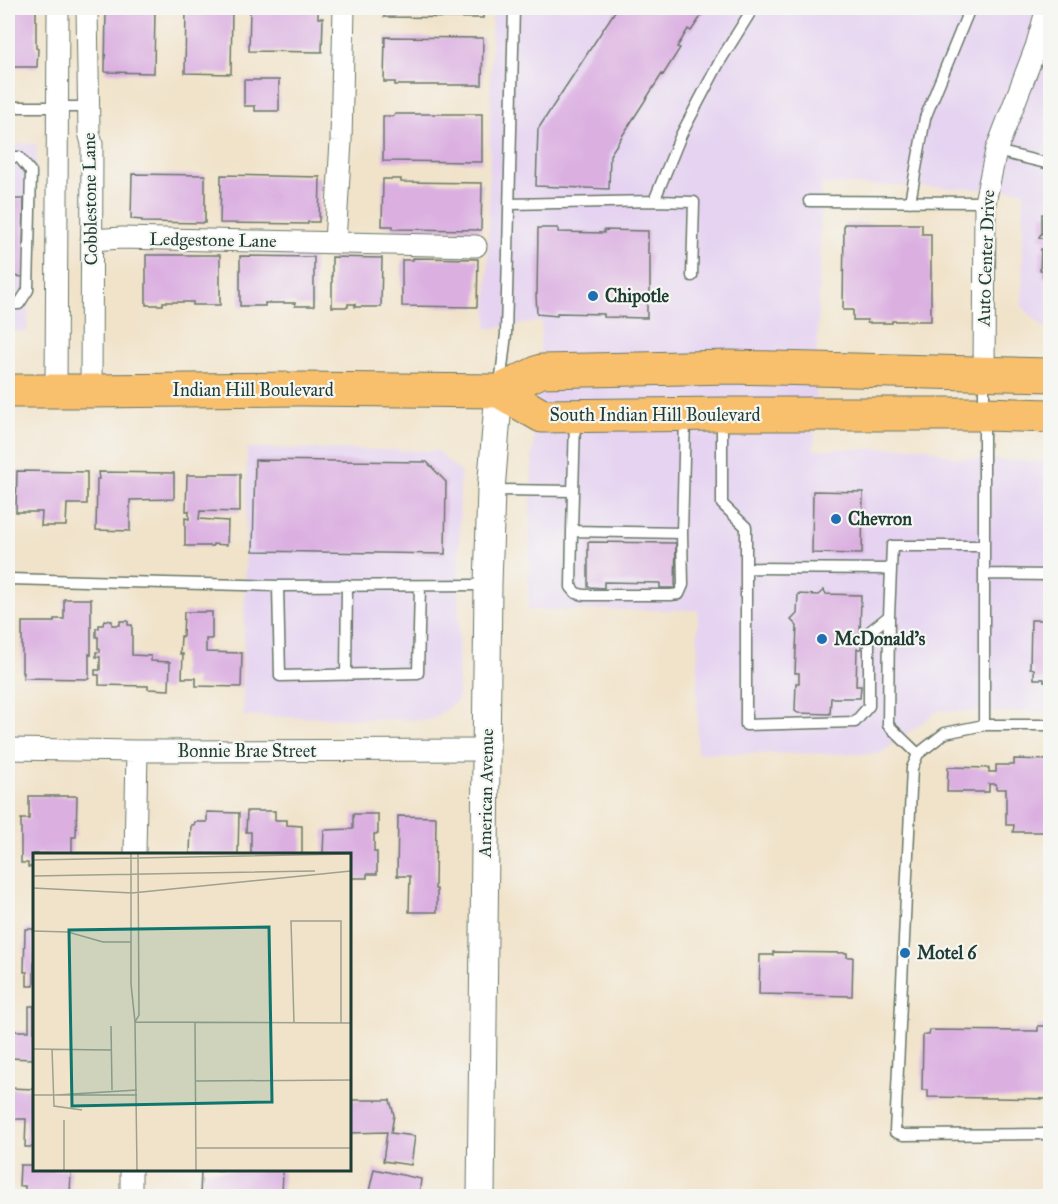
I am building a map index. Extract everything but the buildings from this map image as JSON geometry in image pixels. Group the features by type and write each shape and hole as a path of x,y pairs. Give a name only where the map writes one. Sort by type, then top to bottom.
{"main road":[{"path":"499,391 541,371 731,367 1050,375"},
{"name":"Indian Hill Boulevard","path":"8,391 301,389 499,391"},
{"name":"South Indian Hill Boulevard","path":"499,391 542,416 722,414 1050,416"}],"street":[{"name":"Cobblestone Lane","path":"56,392 58,8"},
{"name":"Cobblestone Lane","path":"87,8 88,107 92,144 91,392"},
{"path":"335,242 341,141 344,8"},
{"name":"Auto Center Drive","path":"984,374 985,202 996,151 1036,47 1047,8"},
{"name":"Ledgestone Lane","path":"91,240 122,238 476,246"},
{"name":"American Avenue","path":"481,1197 488,585 491,490 499,391"},
{"name":"Bonnie Brae Street","path":"8,749 487,750"},
{"path":"135,853 137,751"},
{"path":"131,1171 131,1197"}],"lane":[{"path":"499,391 506,334 514,8"},
{"path":"654,201 681,135 720,62 753,8"},
{"path":"910,202 925,118 970,8"},
{"path":"8,107 88,107"},
{"path":"996,151 1050,164"},
{"path":"8,157 19,157 31,172 28,290 19,304 8,304"},
{"path":"809,201 985,202"},
{"path":"510,204 694,202 692,276"},
{"path":"984,374 984,725"},
{"path":"722,414 722,504 746,527 746,725 855,722 869,706 869,632 889,616"},
{"path":"576,416 571,587 576,593 584,595 671,595 679,594 683,585 685,415"},
{"path":"491,490 573,491"},
{"path":"572,531 682,534"},
{"path":"918,754 888,725 892,546 984,546"},
{"path":"747,568 891,569"},
{"path":"984,574 1050,576"},
{"path":"8,579 278,586 488,585"},
{"path":"346,675 347,585"},
{"path":"278,586 280,676 418,673 420,586"},
{"path":"1050,725 984,725 945,733 918,754 912,768 895,1132 903,1135 1050,1134"}],"shaded area":[{"path":"492,8 1050,8 1050,327 1043,327 1022,306 1024,190 822,184 814,450 925,447 955,458 1050,462 1050,713 938,711 879,754 697,753 698,610 528,610 532,464 542,321 487,329"},
{"path":"8,144 37,144 27,332 8,331"},
{"path":"247,448 437,451 460,472 458,700 431,720 243,716"}],"place":[{"name":"Chipotle","path":"593,296"},
{"name":"Chevron","path":"836,519"},
{"name":"McDonald's","path":"822,639"},
{"name":"Motel 6","path":"905,953"}]}
